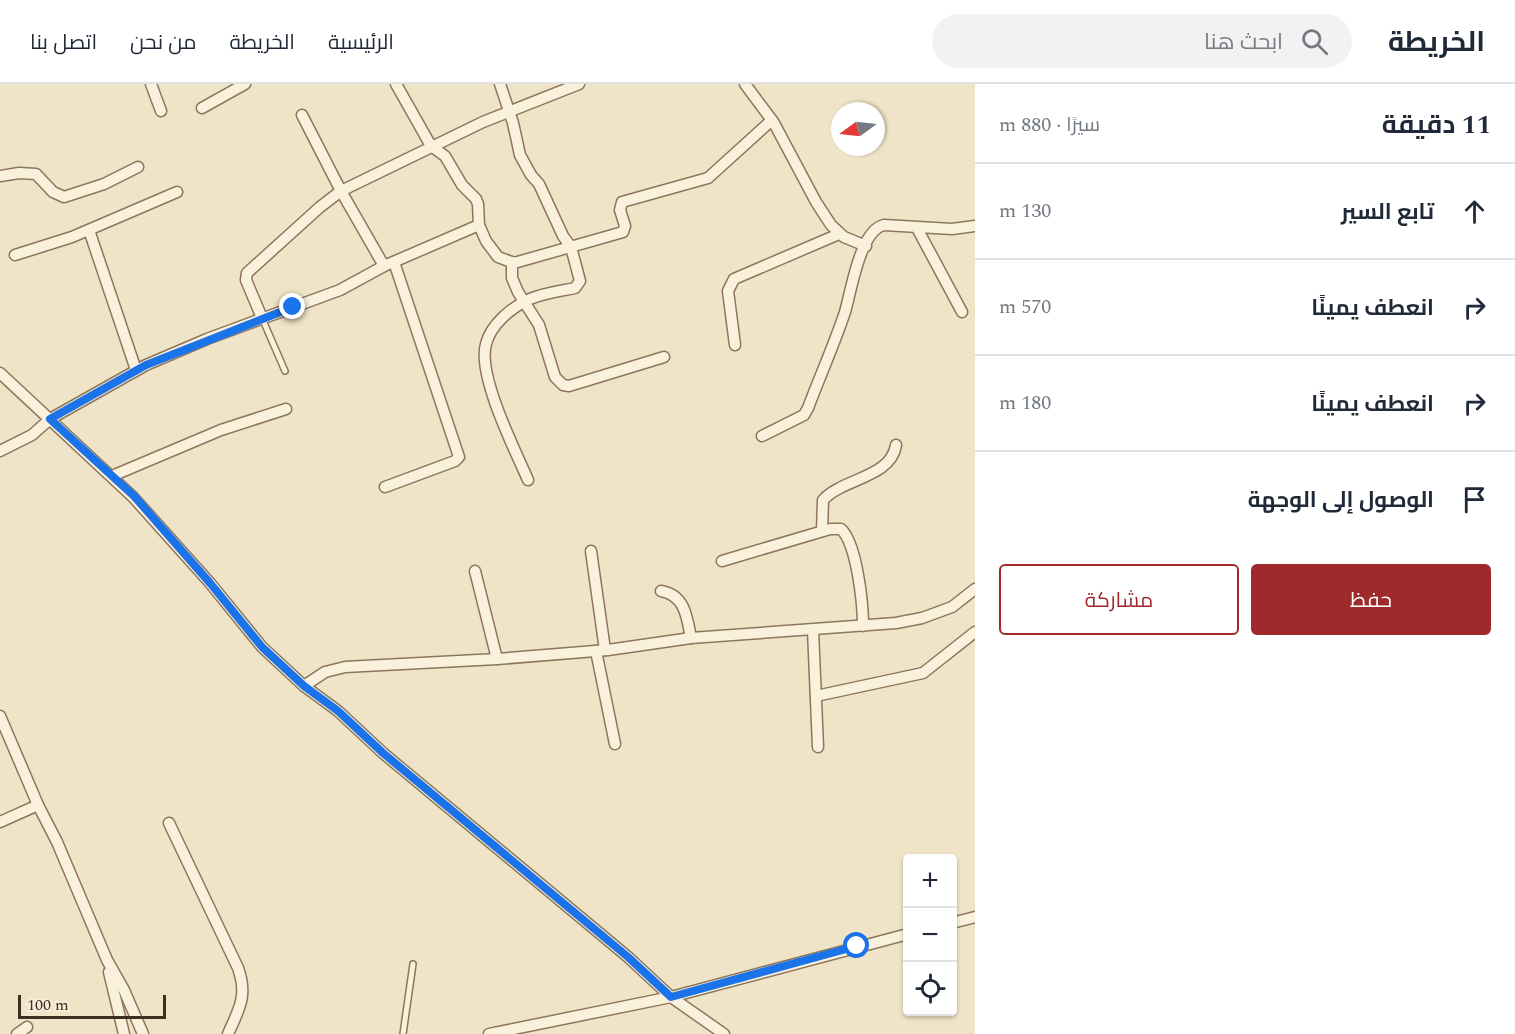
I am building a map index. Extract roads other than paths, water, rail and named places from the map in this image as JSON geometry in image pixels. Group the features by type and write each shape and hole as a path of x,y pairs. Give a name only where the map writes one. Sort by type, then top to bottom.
{"street":[{"path":"152,84 161,111"},
{"path":"202,108 245,84"},
{"path":"396,84 431,146 445,156 462,185 476,199 479,225 494,253 498,257 517,263 623,232 625,226 621,210 622,202 708,178 772,120"},
{"path":"500,84 524,163 539,184 563,236 572,248 580,281 575,288 536,297 523,303 496,325 486,344 485,370 490,387 528,480"},
{"path":"262,318 246,280 246,273 341,191 508,111 579,84"},
{"path":"744,84 772,120 816,202 839,234 866,246"},
{"path":"302,115 341,191 389,264 459,457 455,461 385,487"},
{"path":"0,176 19,173 36,174 53,192 63,197 104,184 138,167"},
{"path":"15,255 89,230 177,192"},
{"path":"0,452 32,435 50,419 136,370 207,339 340,290 389,264 479,225"},
{"path":"762,436 804,415 808,408 845,311 854,273 866,246 879,226 952,229 975,226"},
{"path":"916,228 962,312"},
{"path":"89,230 136,370"},
{"path":"735,345 728,291 734,279 839,234"},
{"path":"512,262 512,278 523,303 539,325 555,377 563,385 569,386 664,357"},
{"path":"0,374 134,496 262,647 304,686 338,711 383,753 628,957 671,997 724,1034"},
{"path":"112,476 221,430 286,409"},
{"path":"822,531 824,500 844,484 878,469 895,453 896,445"},
{"path":"723,561 822,531 841,529 849,542 863,603 863,626"},
{"path":"591,551 601,650 615,744"},
{"path":"475,571 497,659"},
{"path":"304,686 325,672 345,667 497,659 601,650 691,638 896,623 922,618 952,607 975,589"},
{"path":"661,591 673,593 680,601 691,638"},
{"path":"813,630 818,747"},
{"path":"816,696 923,673 975,632"},
{"path":"0,716 38,805 57,842 106,960 124,990 142,1034"},
{"path":"0,822 38,805"},
{"path":"169,823 244,983 244,995 228,1034"},
{"path":"957,921 975,917"},
{"path":"489,1034 671,997 903,935"},
{"path":"106,960 124,1034"},
{"path":"17,1034 27,1027"}],"lane":[{"path":"262,318 285,371"},
{"path":"403,1034 412,964"}]}
